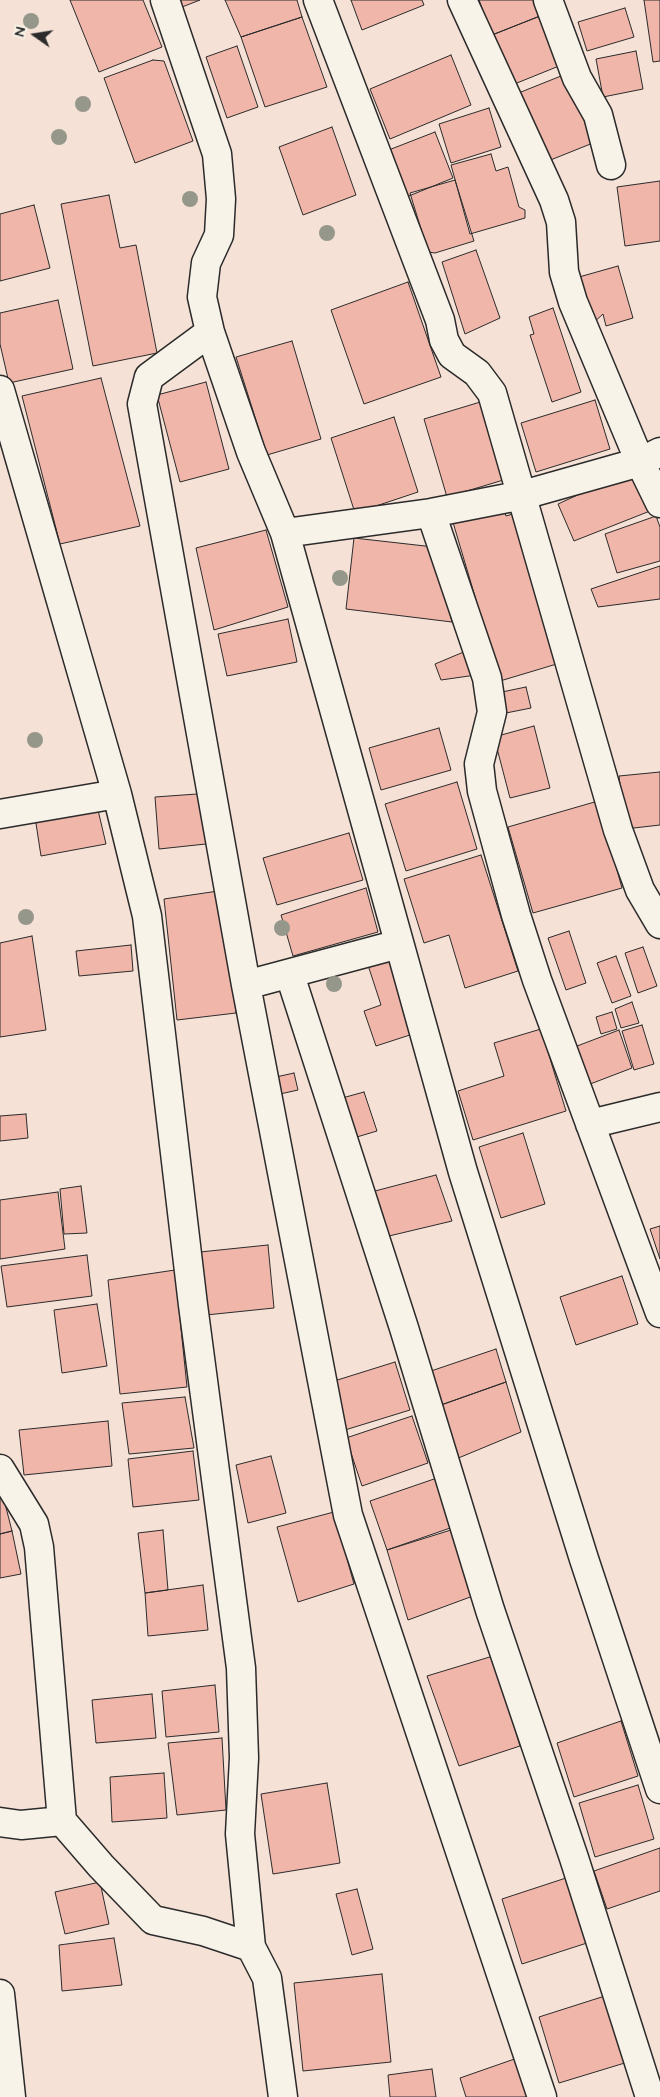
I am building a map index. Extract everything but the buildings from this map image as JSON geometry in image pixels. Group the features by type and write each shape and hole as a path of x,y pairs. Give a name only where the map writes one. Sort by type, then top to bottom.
{"street":[{"path":"165,0 217,154 221,199 218,235 206,262 202,298 210,332 251,452 285,533 466,1182 584,1559 660,1789"},
{"path":"318,0 440,320 444,340 452,355 477,373 492,393 523,494 618,830 640,890 660,924"},
{"path":"462,0 554,200 561,222 564,272 573,302 650,457 660,504"},
{"path":"548,0 577,78 598,115 611,165"},
{"path":"210,332 149,377 142,404 246,985 348,1515 542,2097"},
{"path":"0,390 118,794 147,916 191,1295 241,1668 244,1758 240,1834 251,1947 268,1978 283,2097"},
{"path":"285,533 431,513 523,494 650,457"},
{"path":"431,513 487,678 492,712 479,764 482,791 525,943 660,1313"},
{"path":"0,814 118,794"},
{"path":"246,985 290,975 399,944"},
{"path":"290,975 404,1328 490,1610 574,1858 650,2097"},
{"path":"590,1124 660,1107"},
{"path":"0,1469 34,1524 39,1547 62,1820 101,1866 152,1920 203,1931 251,1947"},
{"path":"0,1822 21,1825 62,1820"},
{"path":"0,1994 12,2097"}]}
